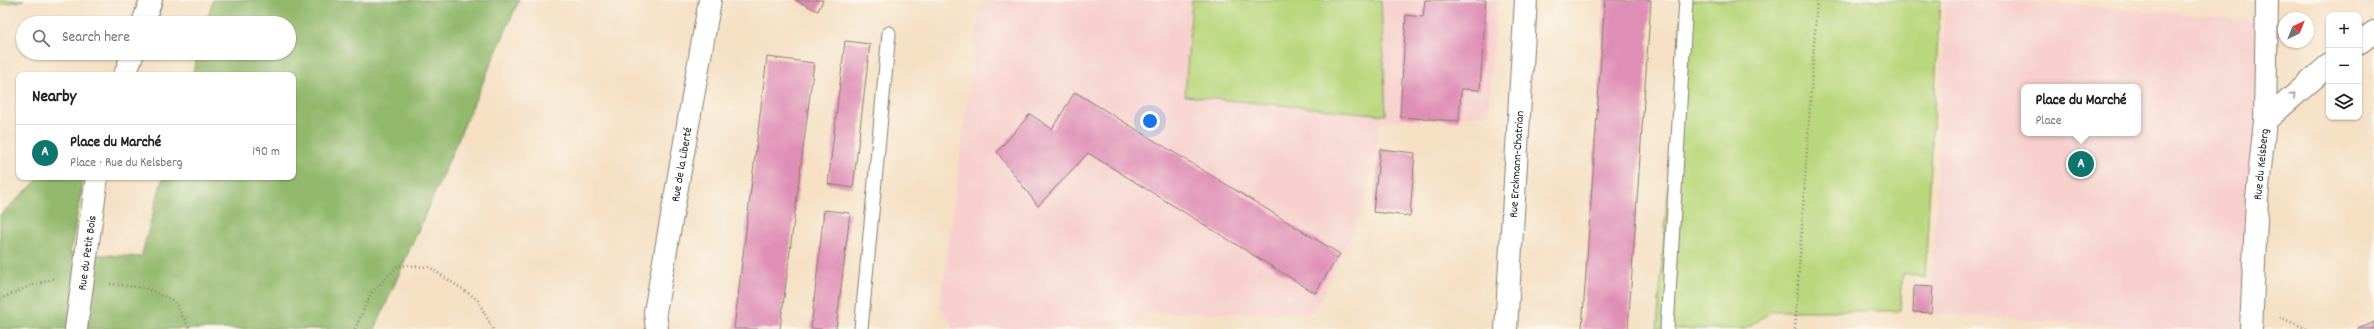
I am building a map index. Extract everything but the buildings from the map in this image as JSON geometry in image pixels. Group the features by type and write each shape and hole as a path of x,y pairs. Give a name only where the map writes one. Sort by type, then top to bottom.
{"street":[{"path":"145,16 151,0"},
{"name":"Rue de la Liberté","path":"657,329 655,312 710,0"},
{"name":"Rue Erckmann-Chatrian","path":"1506,329 1526,0"},
{"name":"Rue du Kelsberg","path":"2251,329 2257,198 2264,121 2268,0"},
{"path":"2362,41 2374,32"},
{"path":"126,72 130,60"},
{"path":"2264,121 2326,68"},
{"name":"Rue du Petit Bois","path":"76,329 97,180"}],"lane":[{"path":"1667,329 1686,0"},
{"path":"861,329 889,33"}],"path":[{"path":"1795,329 1817,0"},
{"path":"355,329 371,293 399,265 429,267 477,299 493,329"},
{"path":"0,299 28,287 56,278 145,288 174,300 190,329"}],"shaded area":[{"path":"981,0 1497,0 1488,115 1380,122 1365,205 1314,313 1145,313 1141,324 1063,329 954,329 940,306"},
{"path":"1945,0 2007,0 2266,20 2251,329 2161,329 1931,313"}],"green space":[{"path":"0,0 24,0 0,5"},
{"path":"213,0 519,0 375,329 0,329 0,215 38,180 83,180 70,253 141,257 162,180 296,180 296,72 193,72 196,60 296,60 296,16 208,16"},
{"path":"1192,0 1381,0 1386,115 1185,96"},
{"path":"1683,0 1940,0 1925,278 1903,273 1900,311 1772,311 1746,329 1657,329"}],"place":[{"name":"Place du Marché","path":"2081,164"}]}
